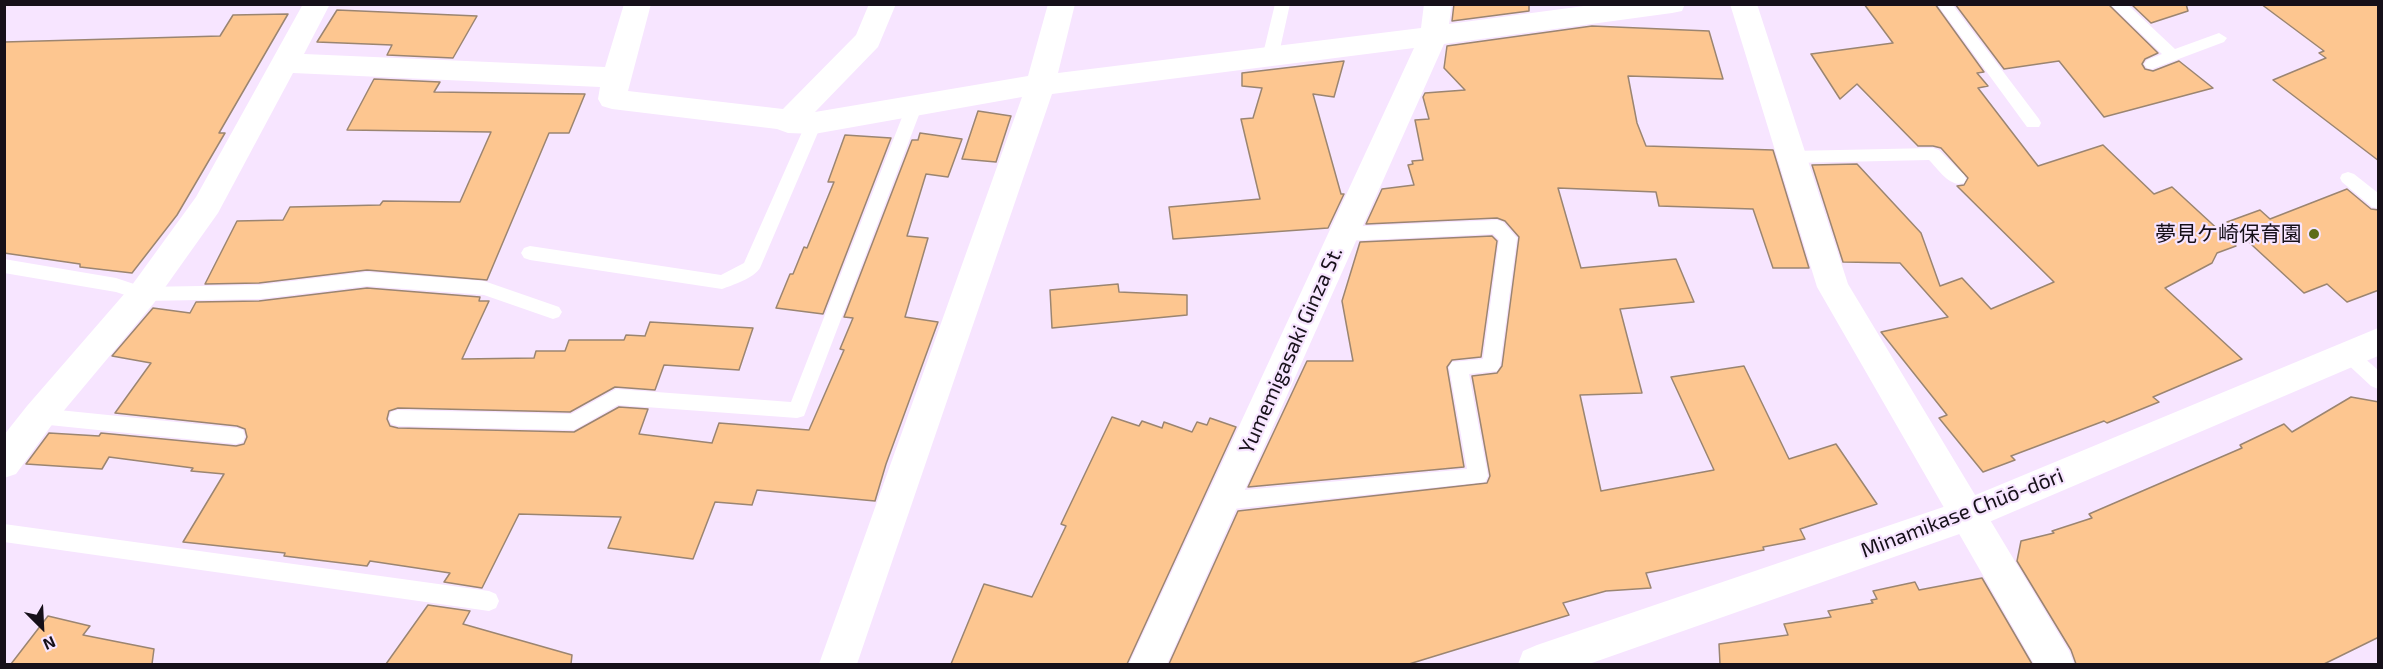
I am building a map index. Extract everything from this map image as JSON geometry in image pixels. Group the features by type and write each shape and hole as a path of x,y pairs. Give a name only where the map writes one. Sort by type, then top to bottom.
{"street":[{"path":"4,463 39,416 143,294 207,205 317,4"},
{"path":"638,4 612,99 801,122 914,107 1005,89 1270,58 1436,20 1672,4"},
{"path":"801,122 868,40 883,4"},
{"path":"838,664 1040,86 1062,4"},
{"path":"1743,4 1833,287 2055,664"},
{"name":"Yumemigasaki Ginza St.","path":"1148,664 1344,234 1436,20"},
{"path":"286,63 616,78"},
{"name":"Minamikase Chūō-dōri","path":"1538,664 1968,515 2364,348"}],"lane":[{"path":"1270,58 1282,4"},
{"path":"1944,4 2032,123"},
{"path":"2117,4 2173,56"},
{"path":"2152,64 2219,38"},
{"path":"398,418 574,423 616,397 797,410 914,107"},
{"path":"530,253 722,282 751,268 801,122"},
{"path":"1792,157 1933,154 1958,179"},
{"path":"2348,178 2379,202"},
{"path":"1222,501 1478,476 1458,367 1491,366 1508,238 1497,227 1344,234"},
{"path":"4,266 116,285 143,294 259,292 367,279 484,288 553,312"},
{"path":"2364,348 2379,381"},
{"path":"39,416 236,435"},
{"path":"4,533 489,601"}],"building":[{"path":"1454,4 1529,4 1529,11 1452,21"},
{"path":"1864,4 1935,4 1984,72 1977,73 1988,86 1978,88 2038,166 2103,145 2154,194 2172,187 2236,246 2217,253 2212,263 2165,288 2242,359 2153,397 2159,402 2107,423 2104,421 2011,456 2015,460 1983,472 1939,418 1947,415 1881,332 1948,317 1900,263 1843,262 1812,165 1857,164 1921,233 1940,286 1962,278 1991,309 2054,282 1957,186 1964,185 1968,178 1941,148 1918,146 1857,84 1840,99 1811,54 1893,43"},
{"path":"1955,4 2108,4 2158,53 2145,59 2142,64 2145,69 2153,71 2179,61 2213,88 2104,117 2059,61 2004,69"},
{"path":"2131,4 2186,4 2188,11 2151,23"},
{"path":"2261,4 2379,4 2379,161 2273,80 2326,58 2319,53 2324,51"},
{"path":"337,10 477,16 453,58 387,55 392,45 317,42"},
{"path":"288,14 219,133 225,133 177,215 132,273 80,267 80,264 4,253 4,42 220,36 233,15"},
{"path":"1592,26 1709,31 1723,79 1628,76 1637,123 1646,146 1773,150 1809,268 1773,268 1753,209 1659,206 1656,192 1558,188 1581,268 1676,259 1694,302 1620,309 1642,393 1580,395 1601,491 1714,470 1671,377 1744,366 1789,459 1836,444 1877,504 1800,529 1805,539 1763,547 1764,550 1646,573 1651,588 1606,591 1563,603 1569,615 1409,664 1169,664 1238,511 1487,483 1490,476 1472,376 1497,373 1502,366 1519,237 1505,221 1497,218 1366,224 1382,189 1414,185 1408,165 1413,164 1412,161 1423,160 1415,120 1429,119 1423,97 1425,93 1465,90 1444,68 1447,46"},
{"path":"1344,61 1334,97 1313,94 1341,194 1344,194 1328,228 1173,239 1169,207 1260,199 1241,119 1253,118 1262,88 1242,86 1242,73"},
{"path":"374,79 440,82 434,92 585,94 569,133 549,133 487,280 367,270 259,283 205,284 237,221 283,220 290,207 380,205 383,201 460,202 491,132 347,130"},
{"path":"978,111 1011,116 996,162 962,159"},
{"path":"920,133 962,139 948,177 926,174 907,236 928,238 905,317 938,322 886,464 875,501 757,490 752,505 715,502 693,559 608,548 621,517 519,514 482,588 444,582 450,573 370,561 367,566 284,556 285,553 183,542 224,474 191,471 193,468 109,457 102,469 26,464 49,433 99,436 101,433 236,446 244,444 247,437 245,429 237,426 115,413 151,363 112,356 153,308 190,313 196,302 259,301 367,288 480,297 479,301 489,301 462,359 534,358 536,351 565,351 569,340 624,340 626,335 645,336 650,322 753,328 739,370 664,365 655,390 615,387 570,412 398,408 389,411 387,419 390,426 574,432 619,407 648,409 639,434 712,443 719,423 809,430 844,350 840,349 853,318 844,317 912,140 918,140"},
{"path":"845,135 891,138 823,314 776,308 790,274 793,274 804,247 807,248 834,182 828,182"},
{"path":"2347,189 2371,209 2379,210 2379,290 2347,302 2327,284 2304,293 2227,222 2260,210 2270,219"},
{"path":"1492,236 1497,241 1481,357 1452,360 1447,367 1464,467 1248,487 1307,361 1353,361 1342,301 1360,242"},
{"path":"1118,284 1119,292 1187,295 1187,315 1052,328 1050,290"},
{"path":"2351,397 2379,402 2379,637 2324,664 2076,664 2071,650 2017,561 2021,541 2054,533 2052,531 2092,518 2089,514 2242,448 2240,445 2284,424 2292,432"},
{"path":"1112,417 1139,426 1142,421 1162,428 1164,422 1192,432 1197,422 1207,425 1210,418 1236,427 1127,664 951,664 984,584 1032,597 1066,526 1061,524"},
{"path":"1982,578 2032,664 1720,664 1719,644 1788,635 1784,624 1831,617 1828,611 1873,603 1871,600 1877,599 1873,591 1915,582 1919,590"},
{"path":"428,605 470,611 463,624 572,655 571,664 386,664"},
{"path":"48,616 90,626 83,635 154,649 152,664 11,664"}],"place":[{"name":"夢見ケ崎保育園","path":"2314,234"}]}
